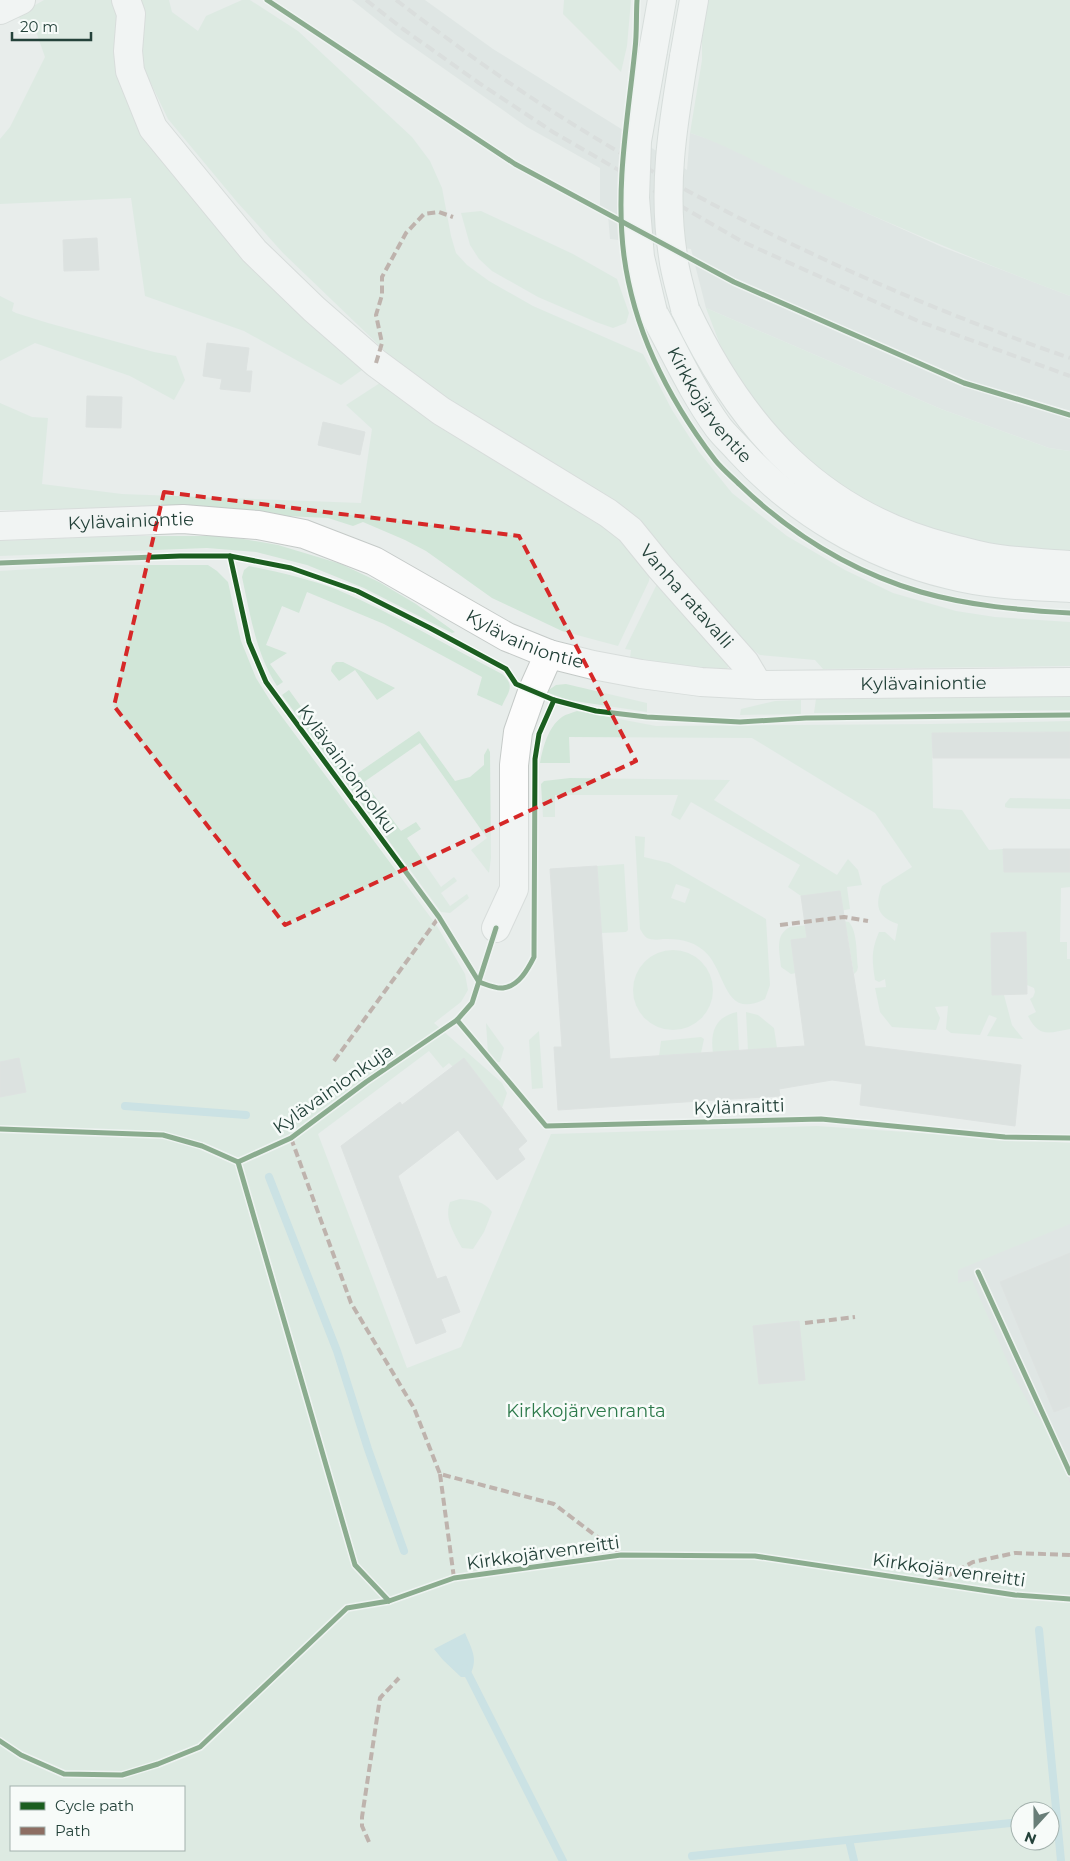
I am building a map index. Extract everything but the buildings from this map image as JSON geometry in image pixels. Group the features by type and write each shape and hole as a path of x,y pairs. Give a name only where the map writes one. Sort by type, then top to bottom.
{"street":[{"path":"0,10 22,0"},
{"name":"Vanha ratavalli","path":"126,0 131,14 128,51 130,71 153,128 254,251 314,309 376,363 440,411 608,513 630,530 660,567 745,663 758,685"},
{"name":"Kirkkojärventie","path":"662,0 637,141 635,198 640,257 653,312 692,386 718,427 754,467 800,506 854,540 922,568 952,576 987,582 1070,588"},
{"name":"Kirkkojärventie","path":"694,0 670,150 668,206 673,257 686,309 701,342 717,370 747,413 780,452 818,487 863,515 893,530 931,543 986,557 1070,565"},
{"name":"Kylävainiontie","path":"0,526 183,519 258,525 304,534 374,561 507,637 549,654 641,674 701,682 758,685 1070,682"},
{"path":"496,928 514,889 514,765 518,732 532,692 549,654"}],"highlighted area":[{"path":"164,492 519,536 636,761 285,925 114,706"}],"shaded area":[{"path":"352,0 425,0 493,49 687,170 690,133 738,151 798,182 942,247 1070,296 1070,451 1049,448 941,409 706,308 691,249 610,239 608,215 600,215 600,168 527,127 396,35"},
{"path":"1070,1193 1070,1488 960,1414 957,1281 959,1212"}],"green space":[{"path":"44,0 112,0 121,23 116,68 251,261 362,370 341,385 244,331 145,296 131,198 0,204 0,139 10,127 45,57 35,29 16,16"},
{"path":"138,0 169,0 172,12 198,31 206,16 242,0 250,0 298,31 412,137 430,161 442,188 456,253 467,265 489,281 533,306 643,354 672,410 699,452 732,493 787,536 845,570 893,593 956,611 995,617 1070,622 1070,666 823,669 815,660 760,655 731,634 635,520 410,375 283,253 237,202 168,119 143,67 143,25"},
{"path":"564,0 631,0 627,46 621,72 563,14"},
{"path":"708,0 1070,0 1070,296 807,187 720,144 690,133 702,60 702,40"},
{"path":"481,211 573,254 617,279 629,313 626,323 613,328 596,322 538,297 492,271 479,259 470,245 461,213"},
{"path":"0,296 14,303 12,311 16,313 154,352 176,356 185,380 174,400 130,376 35,343 0,361"},
{"path":"706,308 941,409 1049,448 1070,451 1070,551 968,543 895,522 797,454 742,389 719,342"},
{"path":"383,381 447,430 509,470 615,531 650,574 649,581 618,646 562,631 492,598 426,551 363,522 353,526 328,518 182,511 0,510 0,403 32,417 48,418 42,484 122,494 361,503 372,429 346,405"},
{"path":"124,536 226,536 278,545 341,564 379,582 416,604 455,632 452,633 364,588 307,565 256,552 207,548 0,556 0,541"},
{"name":"Kirkkojärvenranta","path":"93,565 208,565 217,571 228,582 241,641 256,678 271,702 437,926 465,974 468,990 461,1002 434,1023 502,1083 507,1093 502,1108 464,1058 453,1067 449,1063 443,1068 429,1051 318,1134 407,1368 461,1347 551,1134 817,1126 1070,1143 1070,1224 958,1270 958,1283 972,1280 1015,1379 1034,1413 1049,1430 1070,1483 1070,1861 0,1861 0,571"},
{"path":"249,566 294,576 338,590 400,620 502,674 510,686 502,706 477,695 482,677 384,624 307,592 299,613 282,606 266,645 287,653 270,664 283,682 277,686 264,661 251,619 242,577 244,570"},
{"path":"657,584 729,665 727,669 723,671 676,666 630,658 631,650 625,649"},
{"path":"336,662 343,662 395,688 377,700 355,670 339,681 331,671 332,666"},
{"path":"566,684 647,703 647,712 568,700 546,692 556,685"},
{"path":"289,690 352,777 419,731 455,781 470,777 484,765 484,755 488,748 490,752 491,858 489,873 471,850 487,838 420,743 364,782 401,831 416,822 421,829 407,838 441,887 454,877 457,881 441,893 450,906 467,894 469,898 450,913 441,912 282,695"},
{"path":"1070,696 1070,710 814,713 816,699"},
{"path":"801,700 801,714 740,715 741,709 775,701"},
{"path":"577,711 656,726 1070,721 1070,732 1062,732 1062,758 1045,732 932,733 933,808 962,810 989,850 1003,849 1004,872 1070,872 1070,887 1061,888 1060,942 1067,942 1067,959 1070,959 1070,1029 1050,1032 1041,1031 1036,1028 1028,1016 1036,1012 1030,999 1035,992 1034,988 1027,985 1026,932 991,933 992,994 1004,995 1012,1025 1023,1039 987,1036 997,1018 989,1015 980,1035 951,1033 946,1029 948,1006 935,1007 940,1018 936,1030 892,1027 880,1012 875,988 886,987 885,979 879,982 875,980 873,956 879,932 885,932 895,941 898,924 882,914 878,900 882,886 912,867 875,813 752,738 569,737 570,763 540,763 545,744 553,726 564,716"},
{"path":"570,778 730,780 714,800 837,875 848,859 858,870 862,885 847,887 850,909 820,915 801,896 788,887 800,865 691,802 680,820 671,815 678,795 555,795 555,817 543,817 541,784 544,781"},
{"path":"1010,798 1070,799 1070,809 1005,807"},
{"path":"635,836 645,837 644,857 669,863 766,919 770,985 765,999 751,1004 741,1003 733,998 727,990 711,958 703,950 694,944 684,941 649,939 640,929","holes":["676,884 690,889 685,903 671,898"]},
{"path":"624,864 628,930 626,932 601,933 597,866"},
{"path":"843,921 849,922 854,932 858,967 854,974 847,933 796,973 791,974 781,967 779,944 785,930 790,927"},
{"path":"673,950 688,953 701,962 710,975 713,990 710,1005 701,1018 688,1027 673,1030 658,1027 645,1018 636,1005 633,990 636,975 645,962 658,953"},
{"path":"737,1012 739,1051 713,1053 712,1038 716,1026 730,1014"},
{"path":"746,1012 758,1015 774,1028 777,1048 748,1050"},
{"path":"486,1023 504,1048 500,1062 496,1062 488,1053"},
{"path":"539,1031 543,1088 532,1089 529,1040"},
{"path":"701,1037 704,1039 701,1053 659,1056 661,1041"},
{"path":"460,1199 482,1203 492,1212 484,1232 473,1249 462,1248 449,1220 448,1208 450,1202"}],"water":[{"path":"465,1633 472,1650 474,1665 469,1677 461,1677 434,1649"}],"waterway":[{"path":"125,1106 246,1115"},
{"path":"269,1177 337,1351 368,1449 404,1551"},
{"path":"1039,1630 1061,1861"},
{"path":"465,1668 563,1861"},
{"path":"692,1856 1010,1823"},
{"path":"849,1840 854,1861"}],"railway":[{"path":"366,0 479,83 553,132 741,241 918,321 1070,376"},
{"path":"396,0 478,61 541,104 623,155 684,189 810,253 874,282 938,309 1070,358"}],"marked path":[{"path":"376,363 382,343 376,315 382,295 382,277 406,233 424,214 439,212 453,217"},
{"path":"334,1061 439,917"},
{"path":"780,925 844,917 868,921"},
{"path":"291,1138 351,1303 414,1408 440,1474 554,1504 621,1555"},
{"path":"805,1323 855,1317"},
{"path":"440,1474 454,1578"},
{"path":"936,1582 973,1562 1015,1553 1070,1555"},
{"path":"369,1842 362,1826 362,1817 380,1698 399,1678"}],"cycle path":[{"path":"267,0 515,164 734,282 964,383 1070,415"},
{"path":"637,0 636,43 622,178 621,204 624,256 629,284 645,338 669,389 698,437 724,470 780,520 824,549 871,574 921,592 958,601 1014,609 1070,613"},
{"path":"0,563 180,556 230,556 291,568 357,591 430,628 506,669 516,684 554,700 596,711 647,717 740,722 806,718 1070,715"},
{"name":"Kylävainionpolku","path":"230,556 249,642 266,682 439,917 479,982 497,988 509,987 514,984 526,972 534,957 535,759 539,734 554,700"},
{"name":"Kylävainionkuja","path":"0,1129 163,1135 202,1146 238,1162 291,1138 366,1082 457,1020 472,1003 496,928"},
{"name":"Kylänraitti","path":"457,1020 546,1126 821,1119 1005,1137 1070,1138"},
{"path":"238,1162 355,1565 389,1601"},
{"path":"978,1272 1070,1473"},
{"name":"Kirkkojärvenreitti","path":"0,1741 21,1755 64,1774 122,1775 158,1764 200,1747 347,1608 389,1601 454,1578 621,1555 755,1556 1015,1595 1070,1599"}]}
